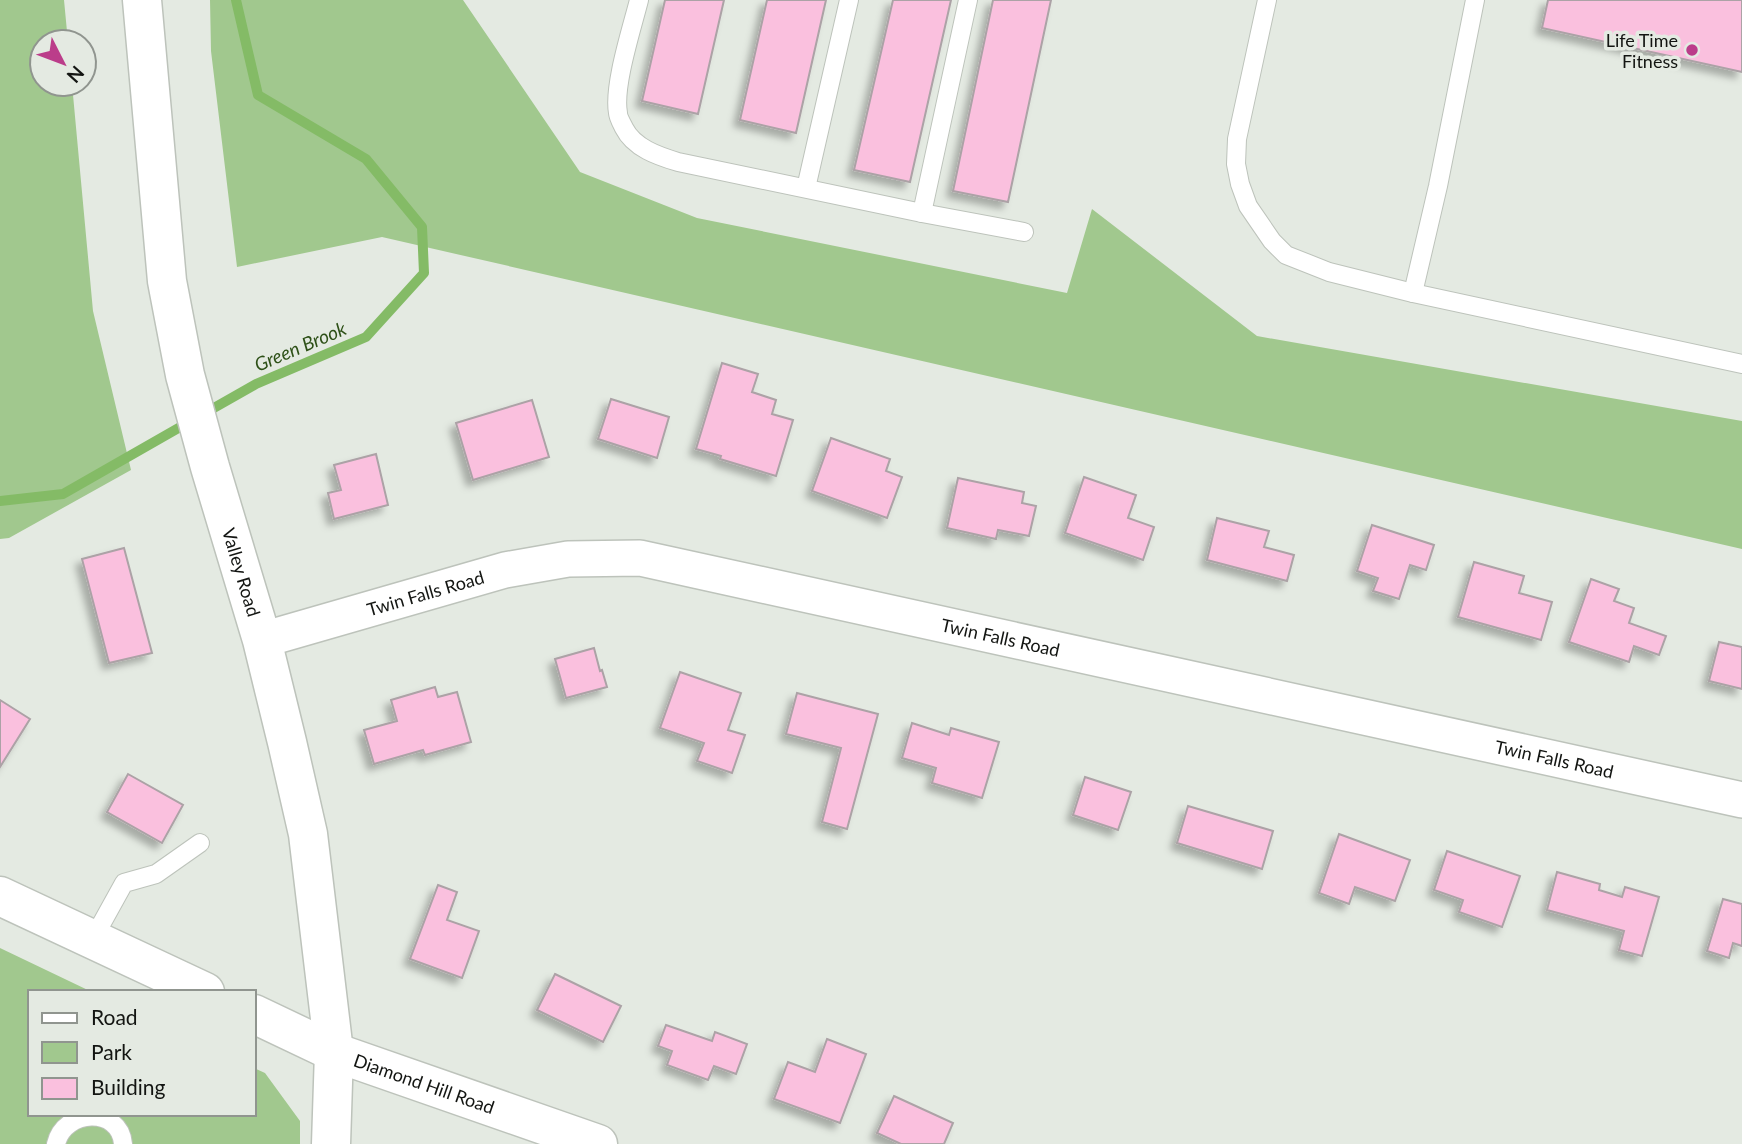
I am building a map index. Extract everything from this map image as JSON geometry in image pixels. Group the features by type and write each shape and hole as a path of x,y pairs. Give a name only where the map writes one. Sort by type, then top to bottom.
{"main road":[{"name":"Valley Road","path":"142,0 167,281 185,375 262,640 308,834 334,1052 331,1144"},
{"path":"0,896 201,990"},
{"name":"Diamond Hill Road","path":"256,1015 334,1052 598,1144"}],"street":[{"name":"Twin Falls Road","path":"262,640 505,570 568,559 640,558 1742,800"}],"lane":[{"path":"639,0 618,86 618,113 625,130 654,155 922,213 1024,232"},
{"path":"806,188 849,0"},
{"path":"922,213 968,0"},
{"path":"1267,0 1237,139 1236,164 1248,206 1272,241 1286,255 1329,272 1413,293 1742,364"},
{"path":"1413,293 1438,186 1475,0"},
{"path":"93,939 124,883 156,874 200,843"},
{"path":"55,1144 67,1124 86,1117 98,1117 113,1123 123,1144"}],"green space":[{"path":"0,0 64,0 67,28 28,28 28,98 73,98 93,311 131,470 9,538 0,539"},
{"path":"210,0 463,0 580,172 697,218 1067,293 1092,209 1257,336 1742,421 1742,549 382,237 237,267 211,51"},
{"path":"0,948 88,990 28,990 28,1116 256,1116 256,1069 265,1073 300,1121 300,1144 0,1144"}],"building":[{"path":"665,0 724,0 698,114 642,101"},
{"path":"767,0 826,0 796,133 740,120"},
{"path":"893,0 951,0 910,182 854,170"},
{"path":"993,0 1051,0 1008,202 953,191"},
{"name":"Life Time Fitness","path":"1548,0 1742,0 1742,72 1542,28"},
{"path":"722,363 758,374 752,392 776,400 772,414 793,420 776,476 696,449"},
{"path":"611,399 669,417 657,458 598,439"},
{"path":"532,400 549,457 473,480 456,423"},
{"path":"831,438 890,459 886,471 902,477 887,518 812,491"},
{"path":"376,454 388,505 334,519 328,493 341,490 334,465"},
{"path":"1084,477 1136,495 1128,518 1154,527 1143,560 1065,533"},
{"path":"958,478 1024,492 1022,503 1036,506 1029,536 998,530 996,539 947,528"},
{"path":"1217,518 1269,531 1264,547 1294,555 1287,581 1207,560"},
{"path":"1372,525 1434,545 1426,570 1410,565 1399,599 1373,591 1378,578 1357,571"},
{"path":"124,548 152,653 109,663 82,559"},
{"path":"1474,562 1524,576 1519,593 1552,602 1541,640 1458,617"},
{"path":"1591,579 1619,589 1614,601 1634,608 1629,623 1666,636 1659,655 1634,646 1629,662 1569,642"},
{"path":"1719,642 1742,647 1742,689 1709,681"},
{"path":"594,648 607,687 566,698 555,659"},
{"path":"680,672 741,693 728,730 745,735 732,773 697,761 704,743 660,728"},
{"path":"435,687 438,697 457,692 471,742 425,755 423,750 374,764 364,730 397,721 391,700"},
{"path":"797,693 878,714 847,829 822,822 841,748 786,734"},
{"path":"0,700 30,719 0,767"},
{"path":"912,723 949,735 951,728 999,742 982,798 932,783 936,768 902,758"},
{"path":"128,774 183,805 162,843 107,812"},
{"path":"1085,777 1131,792 1118,830 1073,815"},
{"path":"1188,806 1273,831 1262,869 1177,843"},
{"path":"1339,834 1410,860 1395,901 1355,887 1349,904 1319,893"},
{"path":"1447,851 1520,876 1502,927 1459,912 1463,900 1434,890"},
{"path":"1557,872 1600,884 1599,890 1622,897 1625,887 1659,897 1642,956 1619,950 1624,931 1547,910"},
{"path":"438,885 457,892 447,920 479,931 462,978 410,959"},
{"path":"1723,899 1742,904 1742,946 1733,943 1729,958 1707,951"},
{"path":"555,974 621,1006 603,1042 537,1010"},
{"path":"666,1025 712,1041 715,1032 747,1044 736,1074 714,1066 708,1080 667,1065 672,1051 658,1046"},
{"path":"827,1039 866,1054 840,1123 774,1099 788,1062 815,1072"},
{"path":"894,1096 953,1123 944,1144 901,1144 877,1133"}],"waterway":[{"name":"Green Brook","path":"205,413 256,384 366,337 424,273 422,227 366,159 258,95 236,0"},
{"name":"Green Brook","path":"0,501 63,494 189,422"}],"place":[{"name":"Life Time Fitness","path":"1692,50"}]}
